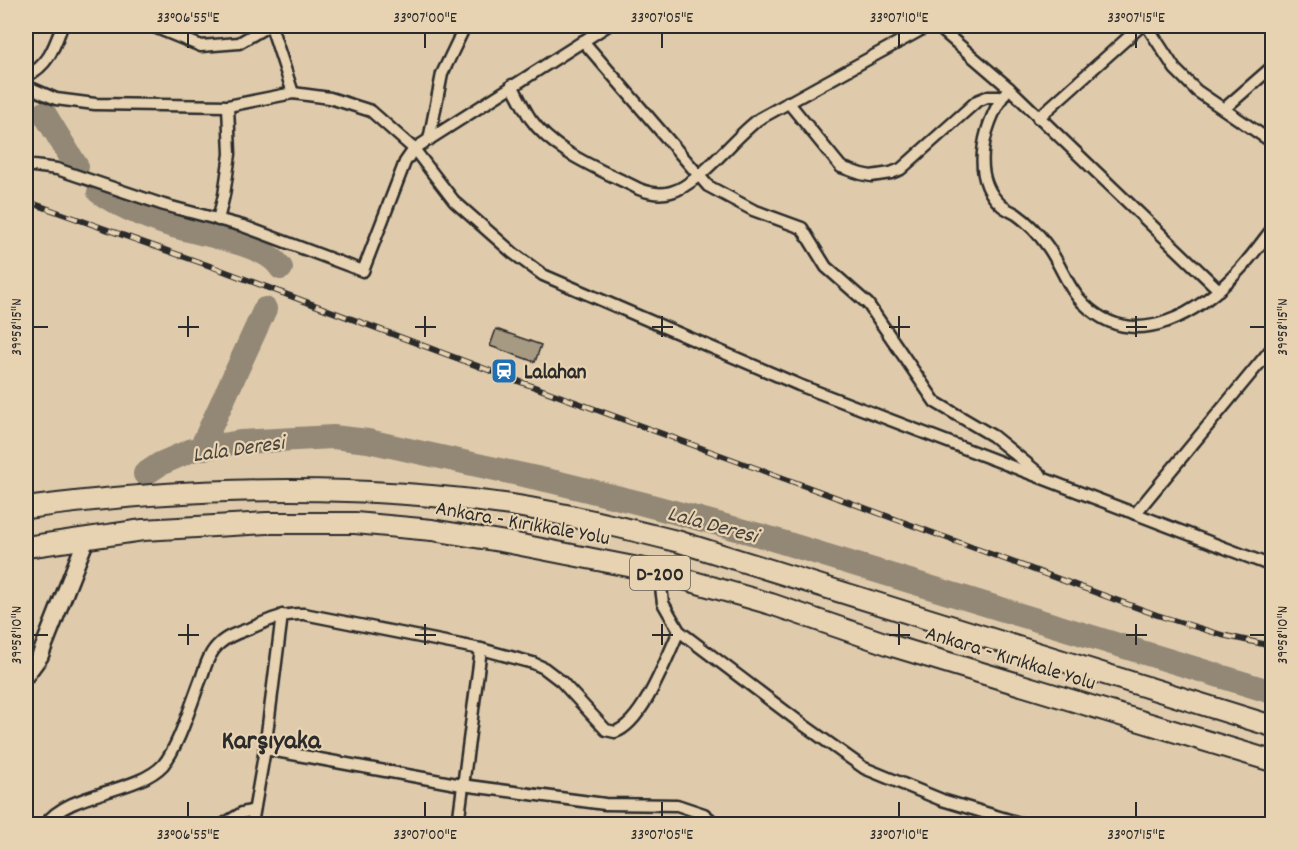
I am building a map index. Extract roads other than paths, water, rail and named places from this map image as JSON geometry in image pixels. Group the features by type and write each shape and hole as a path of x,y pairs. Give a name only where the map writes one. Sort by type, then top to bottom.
{"highway":[{"name":"Ankara - Kırıkkale Yolu","path":"26,507 188,491 269,490 377,492 436,496 512,506 599,522 680,542 1272,726"},
{"name":"Ankara - Kırıkkale Yolu","path":"26,547 143,530 267,523 355,523 464,535 595,558 659,572 771,604 896,647 1272,762"}],"street":[{"path":"26,76 38,70 53,49 62,26"},
{"path":"152,26 201,46 240,43 270,26 293,93"},
{"path":"429,140 442,74 465,26"},
{"path":"26,165 57,169 164,205 267,234 363,271 405,162 414,150 607,26"},
{"path":"512,85 531,119 558,145 639,189 650,193 669,193 699,175 745,129 788,102 928,26"},
{"path":"937,26 1005,93 1038,118 1219,290"},
{"path":"1038,118 1142,26"},
{"path":"1146,26 1175,69 1197,91 1272,142"},
{"path":"583,41 708,186 753,210 802,228 826,267 868,304 935,402 993,436 1049,481"},
{"path":"1224,109 1272,66"},
{"path":"26,86 56,99 95,104 228,106 293,93 330,98 371,111 414,150 454,201 513,253 543,275 799,385 1272,566"},
{"path":"788,102 841,166 861,174 881,176 901,169 977,101 1005,93"},
{"path":"1005,93 988,126 982,159 984,178 991,194 1002,206 1022,219 1040,236 1056,258 1074,293 1098,316 1113,323 1145,328 1174,320 1219,290 1242,267 1272,229"},
{"path":"218,220 230,154 228,106"},
{"path":"1135,514 1272,348"},
{"path":"26,675 39,656 87,537"},
{"path":"659,572 663,603 679,631 864,768 942,800 1023,825"},
{"path":"46,825 54,815 61,811 145,778 162,765 173,749 214,649 228,638 282,615 304,614 521,659 544,668 561,681 606,730 615,732 621,730 646,702 679,631"},
{"path":"252,825 265,749 282,615"},
{"path":"458,825 481,649"},
{"path":"265,749 462,786 605,804 677,806 704,814 716,825"},
{"path":"224,825 242,813 254,810"}],"waterway":[{"path":"44,113 77,167"},
{"path":"99,192 151,219 230,240 261,252 273,259 281,268"},
{"path":"201,448 265,309"},
{"name":"Lala Deresi","path":"145,474 160,464 192,450 240,442 333,437 368,441 555,482 759,535 1272,692"}],"railway":[{"path":"26,201 213,267 1157,615 1222,635 1272,646"}],"place":[{"name":"Lalahan","path":"504,371"}],"district":[{"name":"Karşıyaka","path":"271,739"}]}
